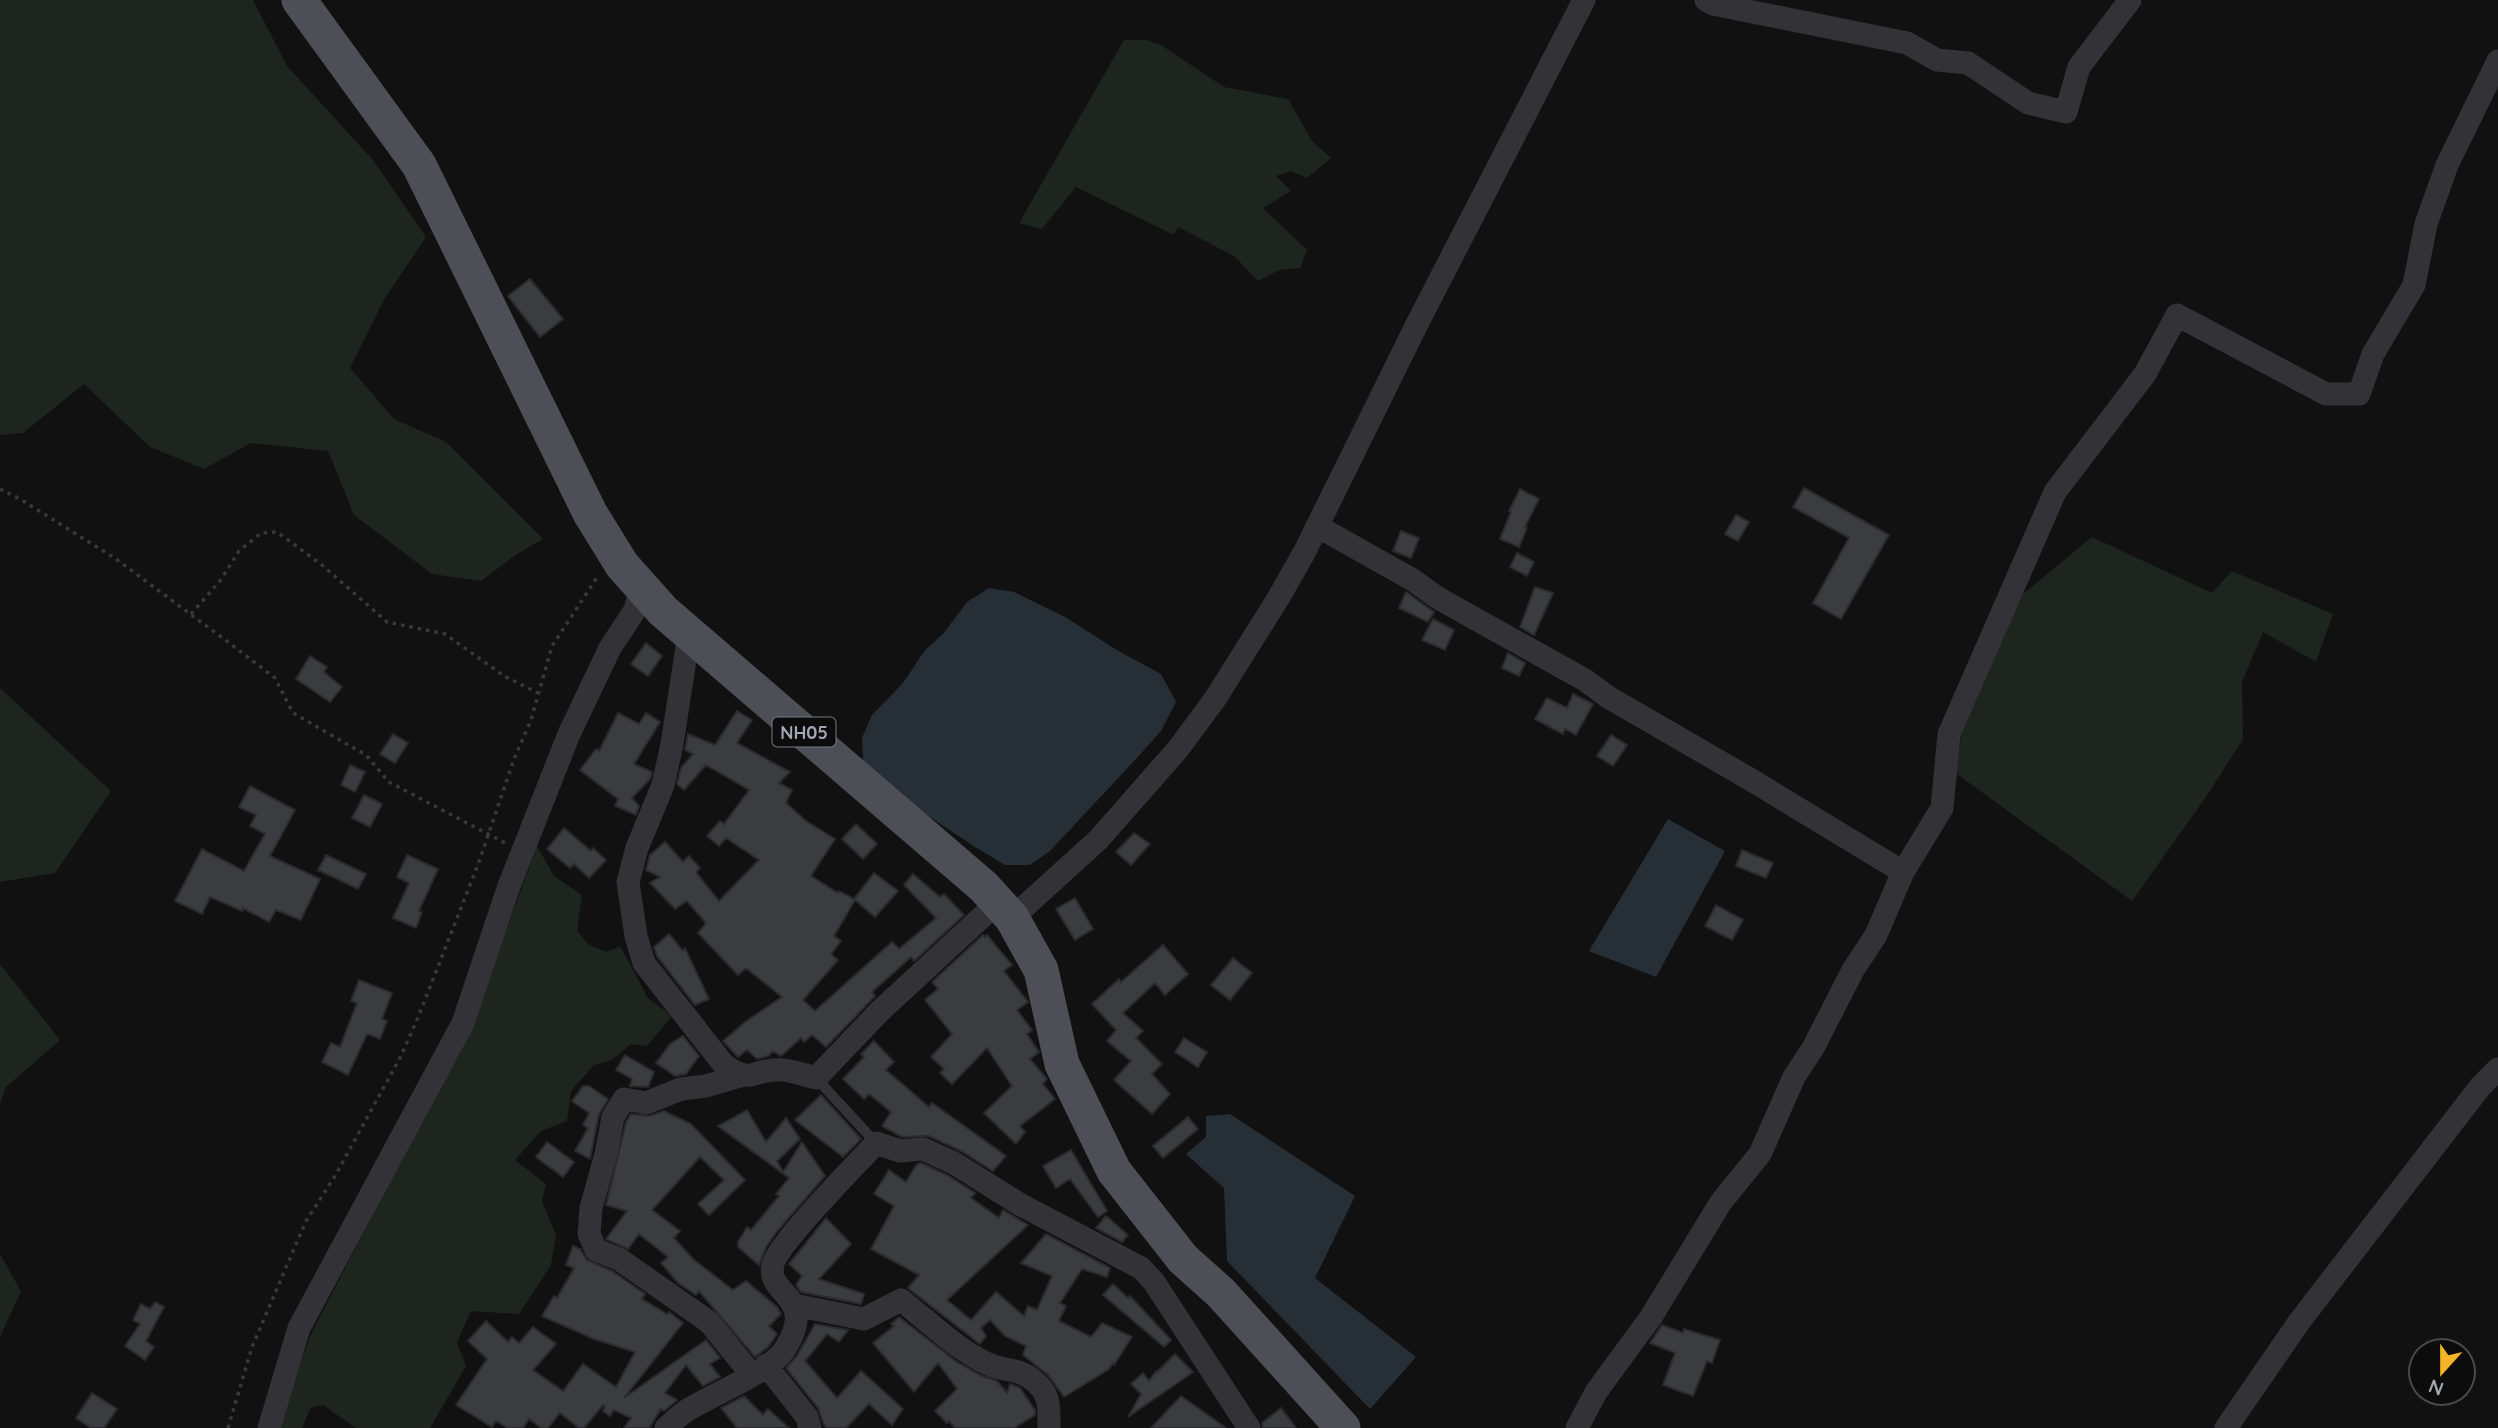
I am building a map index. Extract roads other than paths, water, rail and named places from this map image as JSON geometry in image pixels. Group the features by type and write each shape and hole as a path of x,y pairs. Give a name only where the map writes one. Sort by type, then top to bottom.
{"main road":[{"name":"NH05","path":"299,0 419,165 564,463 590,513 632,576 663,611 985,887 1005,910 1041,970 1062,1064 1114,1171 1183,1259 1221,1293 1343,1428"}],"street":[{"path":"810,1428 807,1418 709,1322 619,1259 596,1250 589,1234 591,1208 606,1154 612,1118 624,1099 646,1103 681,1089 706,1086 740,1076 750,1077 764,1070 782,1070 816,1078 879,1012 1005,910 1098,840 1178,749 1215,698 1265,620 1317,526 1417,324 1584,0"},
{"path":"1706,0 1713,4 1907,43 1937,60 1968,63 2028,103 2066,112 2079,67 2130,0"},
{"path":"1577,1428 1596,1392 1658,1306 1721,1202 1760,1154 1794,1077 1813,1048 1853,970 1876,935 1903,872 1942,808 1949,734 2055,492 2145,374 2177,314 2326,394 2359,394 2373,354 2414,285 2426,224 2447,165 2498,61"},
{"path":"1317,526 1413,580 1438,598 1585,680 1608,698 1748,778 1903,872"},
{"path":"269,1428 299,1328 463,1023 522,852 569,734 610,648 635,610 632,576"},
{"path":"689,634 663,785 637,848 628,882 636,936 644,963 724,1065 740,1076"},
{"path":"2226,1428 2299,1322 2480,1087 2498,1069"},
{"path":"666,1428 685,1412 759,1370 783,1352 796,1327 796,1308 774,1280 772,1266 788,1240 876,1143 901,1151 923,1149 954,1163 1021,1205 1141,1268 1154,1282 1237,1422"},
{"path":"794,1305 864,1320 901,1300 981,1360 990,1365 1016,1370 1034,1381 1049,1401 1049,1428"}],"lane":[{"path":"816,1078 876,1143"}]}
